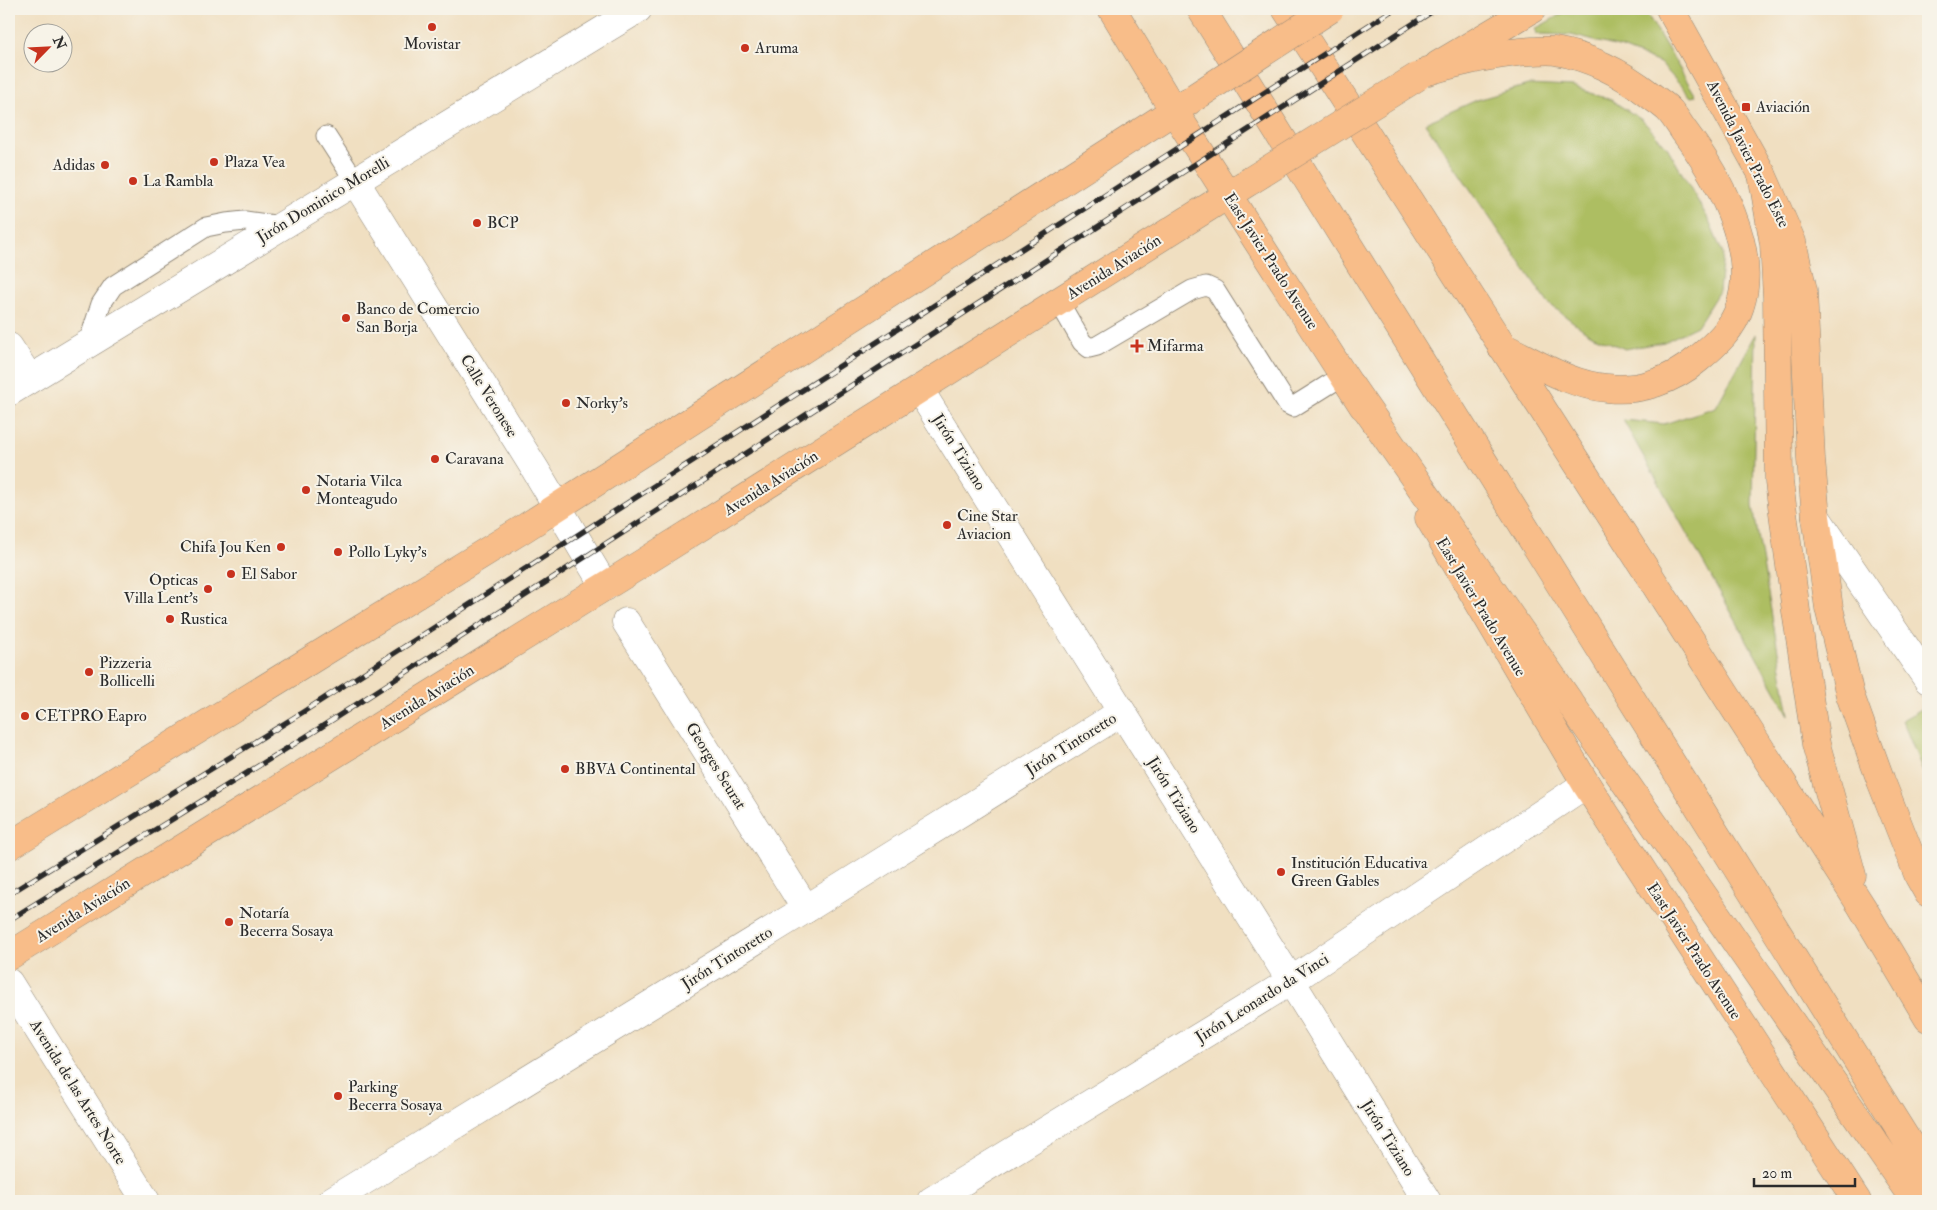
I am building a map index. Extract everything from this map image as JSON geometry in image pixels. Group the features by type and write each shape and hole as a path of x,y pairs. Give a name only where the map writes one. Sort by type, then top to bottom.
{"main road":[{"name":"East Javier Prado Avenue","path":"1112,9 1185,104 1239,188 1347,380 1586,784 1857,1201"},
{"path":"1201,9 1928,1174"},
{"path":"1286,9 1862,908 1928,1018"},
{"path":"9,846 556,507 1330,9"},
{"name":"Avenida Aviación","path":"9,956 605,587 1422,74 1532,9"},
{"name":"Avenida Javier Prado Este","path":"1670,9 1762,174 1792,242 1803,290 1807,400 1816,517"},
{"path":"1422,74 1477,58 1515,52 1553,50 1588,59 1628,78 1668,109 1704,158 1729,209 1738,235 1744,262 1744,284 1740,306 1730,327 1716,344 1686,370 1663,382 1633,388 1607,388 1577,382 1501,346"},
{"path":"1762,174 1774,244 1777,297 1779,482 1796,611 1816,744 1862,908"},
{"path":"1347,380 1915,1201"},
{"path":"1816,517 1829,608 1850,696 1919,877 1928,893"}],"street":[{"name":"Jirón Dominico Morelli","path":"19,386 638,9"},
{"name":"Calle Veronese","path":"355,181 535,469 605,587"},
{"path":"9,347 19,386"},
{"name":"Jirón Tiziano","path":"919,389 1427,1201"},
{"path":"1816,517 1928,680"},
{"name":"Georges Seurat","path":"626,622 806,909"},
{"name":"Jirón Tintoretto","path":"331,1201 1122,712"},
{"name":"Jirón Leonardo da Vinci","path":"931,1201 1291,981 1586,784"},
{"name":"Avenida de las Artes Norte","path":"9,983 146,1201"}],"lane":[{"path":"326,136 355,181"},
{"path":"88,344 101,304 114,286 206,227 245,221 280,226"},
{"path":"1059,302 1082,342 1089,348 1097,346 1192,290 1206,286 1216,290 1287,404 1293,407 1347,380"}],"green space":[{"path":"1570,9 1644,9 1696,96 1691,97 1660,63 1622,48 1571,35 1537,34 1535,29"},
{"path":"1528,85 1573,87 1611,100 1642,120 1667,147 1707,217 1723,254 1719,291 1697,326 1664,342 1625,349 1589,334 1548,303 1425,123 1477,100"},
{"path":"1756,334 1753,506 1789,715 1623,420 1664,424 1716,407"},
{"path":"1925,707 1928,712 1928,783 1902,720"}],"railway":[{"path":"9,894 303,712 1394,9"},
{"path":"9,920 315,731 1436,9"}],"place":[{"name":"Movistar","path":"432,27"},
{"name":"Aruma","path":"745,48"},
{"name":"Aviación","path":"1746,107"},
{"name":"Plaza Vea","path":"214,162"},
{"name":"Adidas","path":"105,165"},
{"name":"La Rambla","path":"133,181"},
{"name":"BCP","path":"477,223"},
{"name":"Banco de Comercio San Borja","path":"346,318"},
{"name":"Mifarma","path":"1137,346"},
{"name":"Norky's","path":"566,403"},
{"name":"Caravana","path":"435,459"},
{"name":"Notaria Vilca Monteagudo","path":"306,490"},
{"name":"Cine Star Aviacion","path":"947,525"},
{"name":"Chifa Jou Ken","path":"281,547"},
{"name":"Pollo Lyky's","path":"338,552"},
{"name":"El Sabor","path":"231,574"},
{"name":"Opticas Villa Lent's","path":"208,589"},
{"name":"Rustica","path":"170,619"},
{"name":"Pizzeria Bollicelli","path":"89,672"},
{"name":"CETPRO Eapro","path":"25,716"},
{"name":"BBVA Continental","path":"565,769"},
{"name":"Institución Educativa Green Gables","path":"1281,872"},
{"name":"Notaría Becerra Sosaya","path":"229,922"},
{"name":"Parking Becerra Sosaya","path":"338,1096"}]}
